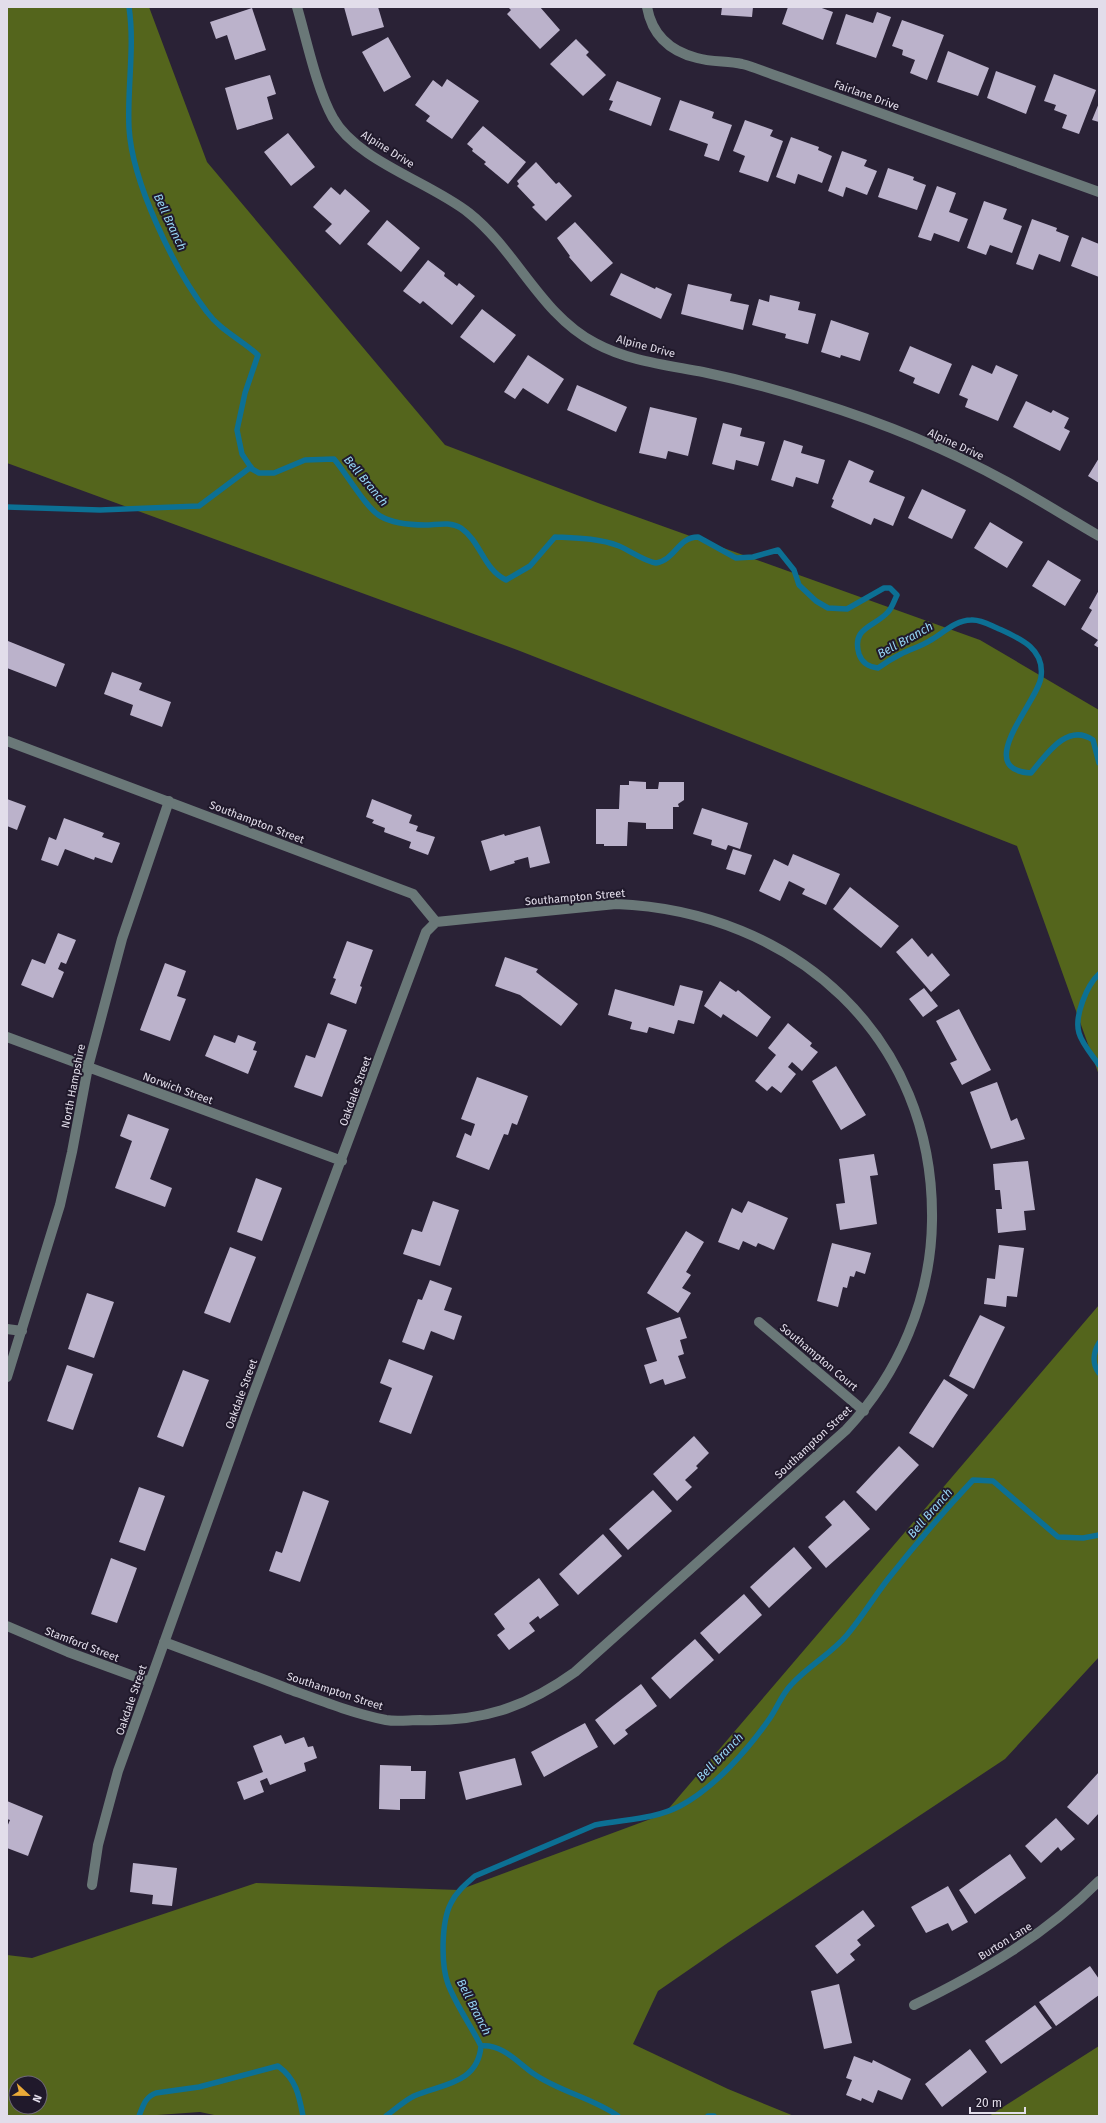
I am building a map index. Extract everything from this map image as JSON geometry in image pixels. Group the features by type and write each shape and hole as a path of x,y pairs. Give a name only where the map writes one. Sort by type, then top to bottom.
{"street":[{"name":"Alpine Drive","path":"298,7 326,103 334,119 346,134 376,158 467,211 488,230 557,314 584,337 598,345 625,355 779,391 870,421 924,442 995,476 1099,536"},
{"name":"Fairlane Drive","path":"647,7 650,21 658,37 677,50 696,58 742,64 1099,192"},
{"name":"Southampton Street","path":"7,741 413,894 436,922 616,904 646,905 675,910 732,926 776,947 818,975 854,1008 887,1052 909,1096 926,1152 932,1201 929,1259 917,1313 895,1363 864,1411 846,1430 575,1672 540,1695 502,1711 473,1718 445,1721 388,1720 318,1700 164,1642"},
{"name":"North Hampshire","path":"7,1377 60,1205 72,1152 88,1067 122,939 169,802"},
{"name":"Oakdale Street","path":"92,1885 98,1845 118,1771 164,1642 246,1414 342,1161 426,932 436,922"},
{"name":"Norwich Street","path":"7,1037 342,1161"},
{"name":"Southampton Court","path":"759,1322 864,1411"},
{"path":"7,1329 22,1330"},
{"name":"Stamford Street","path":"7,1626 68,1652 150,1682"},
{"name":"Burton Lane","path":"914,2005 961,1982 1026,1943 1061,1916 1099,1882"}],"green space":[{"path":"7,7 149,7 207,162 445,445 598,503 980,640 1099,710 1099,1075 1017,846 520,651 7,463"},
{"path":"1099,1305 1099,1657 1005,1759 729,1942 658,1991 633,2044 728,2089 794,2116 219,2116 200,2112 143,2116 7,2116 7,1955 32,1958 256,1883 459,1890 664,1814"},
{"path":"1099,2046 1099,2116 989,2116"}],"building":[{"path":"344,7 378,7 384,27 352,36"},
{"path":"508,7 540,7 560,30 540,49 507,14 511,10"},
{"path":"722,7 753,7 752,17 721,15"},
{"path":"788,7 819,7 833,12 823,40 782,24"},
{"path":"252,8 266,50 235,60 227,35 216,39 210,22"},
{"path":"877,12 891,17 876,58 836,44 846,14 873,23"},
{"path":"902,20 944,35 927,80 910,73 915,60 902,55 903,50 892,46"},
{"path":"388,37 411,77 384,92 362,52"},
{"path":"576,39 589,52 586,55 606,75 583,96 550,64"},
{"path":"948,51 989,68 978,96 937,82"},
{"path":"996,71 1036,86 1026,114 987,98"},
{"path":"1054,74 1096,90 1079,134 1062,128 1067,115 1054,110 1056,105 1044,101"},
{"path":"270,75 276,94 267,97 273,119 237,130 225,88"},
{"path":"447,79 479,101 452,139 426,121 430,116 415,105 433,80 442,87"},
{"path":"617,81 661,98 651,126 609,110 613,101 609,100"},
{"path":"680,100 714,112 712,118 732,125 719,161 704,156 708,144 669,130"},
{"path":"1099,103 1099,122 1092,120"},
{"path":"745,120 773,130 770,136 783,141 768,182 739,172 745,156 733,151"},
{"path":"483,126 526,162 508,184 484,164 486,162 472,151 473,149 467,144"},
{"path":"288,133 315,167 291,186 264,152"},
{"path":"791,137 819,147 818,150 832,156 822,183 798,174 795,184 776,177"},
{"path":"842,151 867,160 864,166 877,171 867,195 846,187 843,197 828,191"},
{"path":"536,162 556,184 559,182 572,196 546,221 532,207 535,205 517,186 519,184 517,181"},
{"path":"888,168 914,177 913,180 926,185 917,210 878,197"},
{"path":"937,186 956,193 949,212 968,219 959,242 934,233 931,241 918,237"},
{"path":"331,187 340,195 345,189 370,211 340,245 325,231 332,224 313,207"},
{"path":"984,201 1007,209 1003,219 1022,226 1012,253 990,245 986,255 967,248"},
{"path":"1032,219 1057,228 1056,231 1069,236 1060,262 1039,254 1033,270 1016,264"},
{"path":"387,220 420,248 401,272 367,244"},
{"path":"575,222 613,263 591,282 569,257 570,256 557,238"},
{"path":"1082,237 1099,244 1099,277 1071,266"},
{"path":"428,260 445,273 444,276 457,286 459,283 475,296 452,325 423,301 420,304 403,291"},
{"path":"621,273 655,289 656,287 672,294 661,319 610,295"},
{"path":"688,284 732,294 730,301 749,305 743,330 681,314"},
{"path":"770,295 800,302 798,310 816,314 808,344 785,338 786,334 752,325 759,299 769,302"},
{"path":"482,309 516,335 494,363 460,337"},
{"path":"831,320 869,333 860,361 841,355 840,358 821,352"},
{"path":"910,346 952,364 939,394 913,383 915,378 899,371"},
{"path":"528,355 564,379 548,404 523,388 515,399 504,392"},
{"path":"972,365 992,374 996,365 1018,375 998,421 965,407 968,399 959,395"},
{"path":"577,385 627,407 616,432 567,410"},
{"path":"1026,401 1051,413 1053,410 1069,418 1064,428 1070,431 1060,451 1013,427"},
{"path":"650,407 697,418 688,456 668,451 666,459 639,453"},
{"path":"723,423 742,428 740,436 765,442 758,466 736,460 734,470 712,464"},
{"path":"784,440 803,446 801,453 825,460 818,484 796,477 793,487 771,480"},
{"path":"1099,458 1099,483 1088,476"},
{"path":"849,460 874,471 869,482 905,497 893,526 874,518 871,525 831,507 834,500 832,499"},
{"path":"922,489 966,510 952,539 908,518"},
{"path":"990,522 1023,542 1007,568 974,548"},
{"path":"1048,560 1081,580 1065,606 1032,586"},
{"path":"1099,590 1099,648 1094,645 1098,640 1081,629 1092,610 1089,608"},
{"path":"8,641 65,664 56,687 7,668"},
{"path":"112,672 142,683 139,690 171,702 162,727 130,715 133,705 104,694"},
{"path":"629,781 646,782 646,789 658,789 659,782 684,782 684,800 678,804 679,807 673,807 673,829 646,829 646,823 628,822 627,846 604,846 604,844 596,844 596,809 619,809 620,785 629,785"},
{"path":"7,799 26,806 17,830 7,826"},
{"path":"372,799 412,815 409,823 418,826 416,831 435,837 428,855 409,848 411,842 384,832 385,828 372,823 374,820 366,817"},
{"path":"702,808 748,823 740,849 728,845 726,850 711,845 712,840 693,834"},
{"path":"64,818 104,833 102,837 120,843 112,863 95,857 94,860 65,849 58,866 41,860 49,837 56,840"},
{"path":"540,826 550,863 530,868 528,857 490,871 481,841"},
{"path":"733,849 752,855 745,875 726,869"},
{"path":"793,854 840,874 826,905 802,894 805,889 789,881 780,901 759,891 774,859 788,866"},
{"path":"850,887 899,926 881,948 833,909"},
{"path":"58,933 76,940 66,964 61,962 58,969 64,972 53,998 21,985 32,959 45,964"},
{"path":"912,938 928,957 932,953 950,975 931,992 896,952"},
{"path":"347,941 373,950 360,986 362,987 356,1004 330,994 336,979 333,978"},
{"path":"505,957 538,969 536,972 578,1004 561,1026 520,995 495,986"},
{"path":"165,963 186,971 177,996 186,999 170,1041 140,1030"},
{"path":"720,981 736,992 738,990 771,1017 757,1037 723,1014 721,1018 704,1006"},
{"path":"680,985 703,991 694,1024 678,1020 674,1034 649,1027 647,1033 630,1029 632,1022 608,1015 615,989 674,1006"},
{"path":"924,988 938,1006 923,1017 909,999"},
{"path":"959,1009 991,1070 962,1085 950,1063 957,1060 936,1021"},
{"path":"328,1023 347,1030 322,1097 294,1087 306,1055 315,1058"},
{"path":"788,1023 812,1043 810,1046 818,1052 802,1071 792,1062 788,1067 796,1074 781,1093 772,1086 767,1091 755,1081 776,1055 768,1048"},
{"path":"214,1035 235,1043 238,1035 256,1042 253,1050 257,1051 248,1074 205,1056"},
{"path":"836,1066 866,1115 841,1130 812,1081"},
{"path":"477,1077 528,1096 517,1125 512,1123 508,1135 504,1134 489,1170 456,1157 465,1133 471,1136 475,1124 461,1119"},
{"path":"997,1082 1011,1121 1017,1118 1025,1139 991,1149 970,1092"},
{"path":"128,1114 169,1129 150,1179 172,1188 165,1207 115,1188 132,1141 120,1136"},
{"path":"874,1154 878,1175 870,1176 877,1224 840,1230 836,1204 845,1203 839,1159"},
{"path":"1028,1161 1035,1210 1024,1211 1026,1230 998,1233 996,1209 1002,1209 1000,1190 995,1190 993,1164"},
{"path":"256,1178 282,1188 262,1241 237,1232"},
{"path":"433,1201 459,1210 440,1266 403,1254 412,1229 422,1232"},
{"path":"748,1201 788,1218 774,1250 758,1243 756,1247 743,1241 739,1250 718,1242 732,1208 742,1213"},
{"path":"686,1231 704,1242 686,1272 691,1275 682,1288 691,1293 678,1313 647,1293"},
{"path":"832,1243 871,1253 865,1274 856,1271 854,1277 850,1276 847,1288 843,1287 838,1307 817,1301"},
{"path":"999,1245 1024,1248 1017,1297 1007,1296 1006,1307 984,1304 987,1278 995,1279"},
{"path":"230,1247 256,1257 230,1323 204,1313"},
{"path":"430,1280 452,1288 444,1310 462,1316 454,1340 431,1331 424,1350 402,1342 418,1299 422,1300"},
{"path":"87,1293 114,1302 94,1358 68,1349"},
{"path":"980,1315 1005,1327 974,1389 949,1376"},
{"path":"680,1317 687,1338 680,1340 684,1354 678,1356 686,1378 665,1385 663,1379 650,1384 644,1365 657,1361 646,1328"},
{"path":"389,1359 433,1376 411,1434 379,1422 392,1388 380,1383"},
{"path":"67,1365 93,1374 73,1430 47,1421"},
{"path":"183,1370 209,1380 183,1447 157,1437"},
{"path":"944,1379 968,1395 933,1448 909,1433"},
{"path":"694,1436 709,1453 696,1466 698,1468 685,1480 692,1487 677,1501 653,1474"},
{"path":"899,1446 919,1465 876,1511 856,1492"},
{"path":"139,1487 165,1496 145,1551 119,1542"},
{"path":"653,1490 672,1511 628,1550 609,1529"},
{"path":"303,1491 329,1501 300,1582 269,1571 276,1551 282,1553"},
{"path":"844,1500 870,1529 826,1568 808,1547 832,1525 825,1517"},
{"path":"603,1534 622,1556 578,1595 559,1574"},
{"path":"794,1547 812,1568 769,1608 750,1587"},
{"path":"111,1558 137,1568 117,1623 91,1614"},
{"path":"539,1578 559,1605 540,1619 538,1616 529,1623 535,1631 509,1650 497,1635 505,1629 494,1614"},
{"path":"744,1594 762,1615 719,1654 700,1633"},
{"path":"695,1639 714,1660 670,1699 651,1678"},
{"path":"641,1684 657,1706 625,1730 628,1734 614,1745 595,1720"},
{"path":"585,1723 598,1747 544,1777 531,1752"},
{"path":"281,1735 285,1744 304,1737 308,1747 313,1746 317,1758 304,1763 306,1771 270,1785 267,1778 260,1781 264,1792 244,1800 237,1782 263,1772 253,1746"},
{"path":"515,1758 522,1785 466,1800 459,1772"},
{"path":"380,1765 411,1766 411,1771 426,1771 425,1799 400,1799 400,1810 379,1809"},
{"path":"1099,1772 1099,1813 1088,1825 1067,1807"},
{"path":"7,1801 43,1816 28,1856 7,1848 7,1827 10,1820 7,1819"},
{"path":"1056,1818 1075,1839 1061,1851 1058,1847 1041,1863 1025,1846"},
{"path":"1010,1854 1026,1878 975,1914 959,1890"},
{"path":"133,1863 177,1868 172,1906 152,1904 153,1895 130,1892"},
{"path":"948,1886 968,1922 952,1931 948,1923 926,1933 911,1907"},
{"path":"863,1910 875,1926 857,1940 861,1945 850,1954 855,1960 837,1974 815,1946"},
{"path":"1090,1966 1099,1979 1099,1995 1056,2026 1039,2002"},
{"path":"839,1984 852,2043 824,2049 811,1991"},
{"path":"1035,2005 1052,2028 1001,2064 985,2041"},
{"path":"970,2049 987,2072 942,2107 925,2084"},
{"path":"854,2056 872,2063 873,2060 911,2079 902,2100 878,2090 873,2103 862,2098 861,2101 846,2095 852,2080 846,2078"}],"waterway":[{"name":"Bell Branch","path":"129,7 131,22 129,128 132,150 146,199 181,273 194,294 218,324 258,355 245,393 237,430 242,454 252,469 259,473 274,473 305,460 334,459 374,512 390,520 402,523 420,525 448,524 461,528 468,534 492,570 506,580 530,566 555,537 587,539 611,543 646,560 656,563 668,558 681,544 691,538 698,537 736,558 753,557 778,550 794,570 799,585 816,601 828,608 847,609 884,588 890,588 897,595 891,608 883,617 866,628 858,638 857,645 859,654 864,662 869,666 878,668 898,656 928,642 960,622 974,620 988,624 1022,640 1029,645 1035,651 1041,667 1041,677 1038,688 1013,732 1007,747 1007,760 1014,769 1031,773 1050,750 1058,743 1074,735 1083,736 1093,740 1099,763"},
{"path":"7,507 100,510 199,506 251,467"},
{"name":"Bell Branch","path":"1099,974 1094,979 1086,993 1078,1018 1079,1033 1088,1050 1099,1065"},
{"name":"Bell Branch","path":"1099,1343 1095,1351 1094,1358 1095,1366 1099,1373"},
{"name":"Bell Branch","path":"386,2116 414,2096 456,2081 466,2075 473,2068 478,2059 481,2046 455,2000 448,1984 443,1955 445,1921 451,1903 462,1888 475,1876 595,1825 649,1817 670,1811 693,1798 718,1779 751,1743 770,1718 791,1685 841,1642 898,1566 940,1516 973,1480 993,1481 1058,1537 1083,1538 1099,1535"},
{"path":"481,2046 489,2046 503,2051 544,2080 598,2104 618,2116"},
{"name":"Bell Branch","path":"139,2116 147,2099 156,2093 199,2087 278,2066 293,2082 298,2094 303,2116"},
{"path":"708,2116 714,2116"}]}
